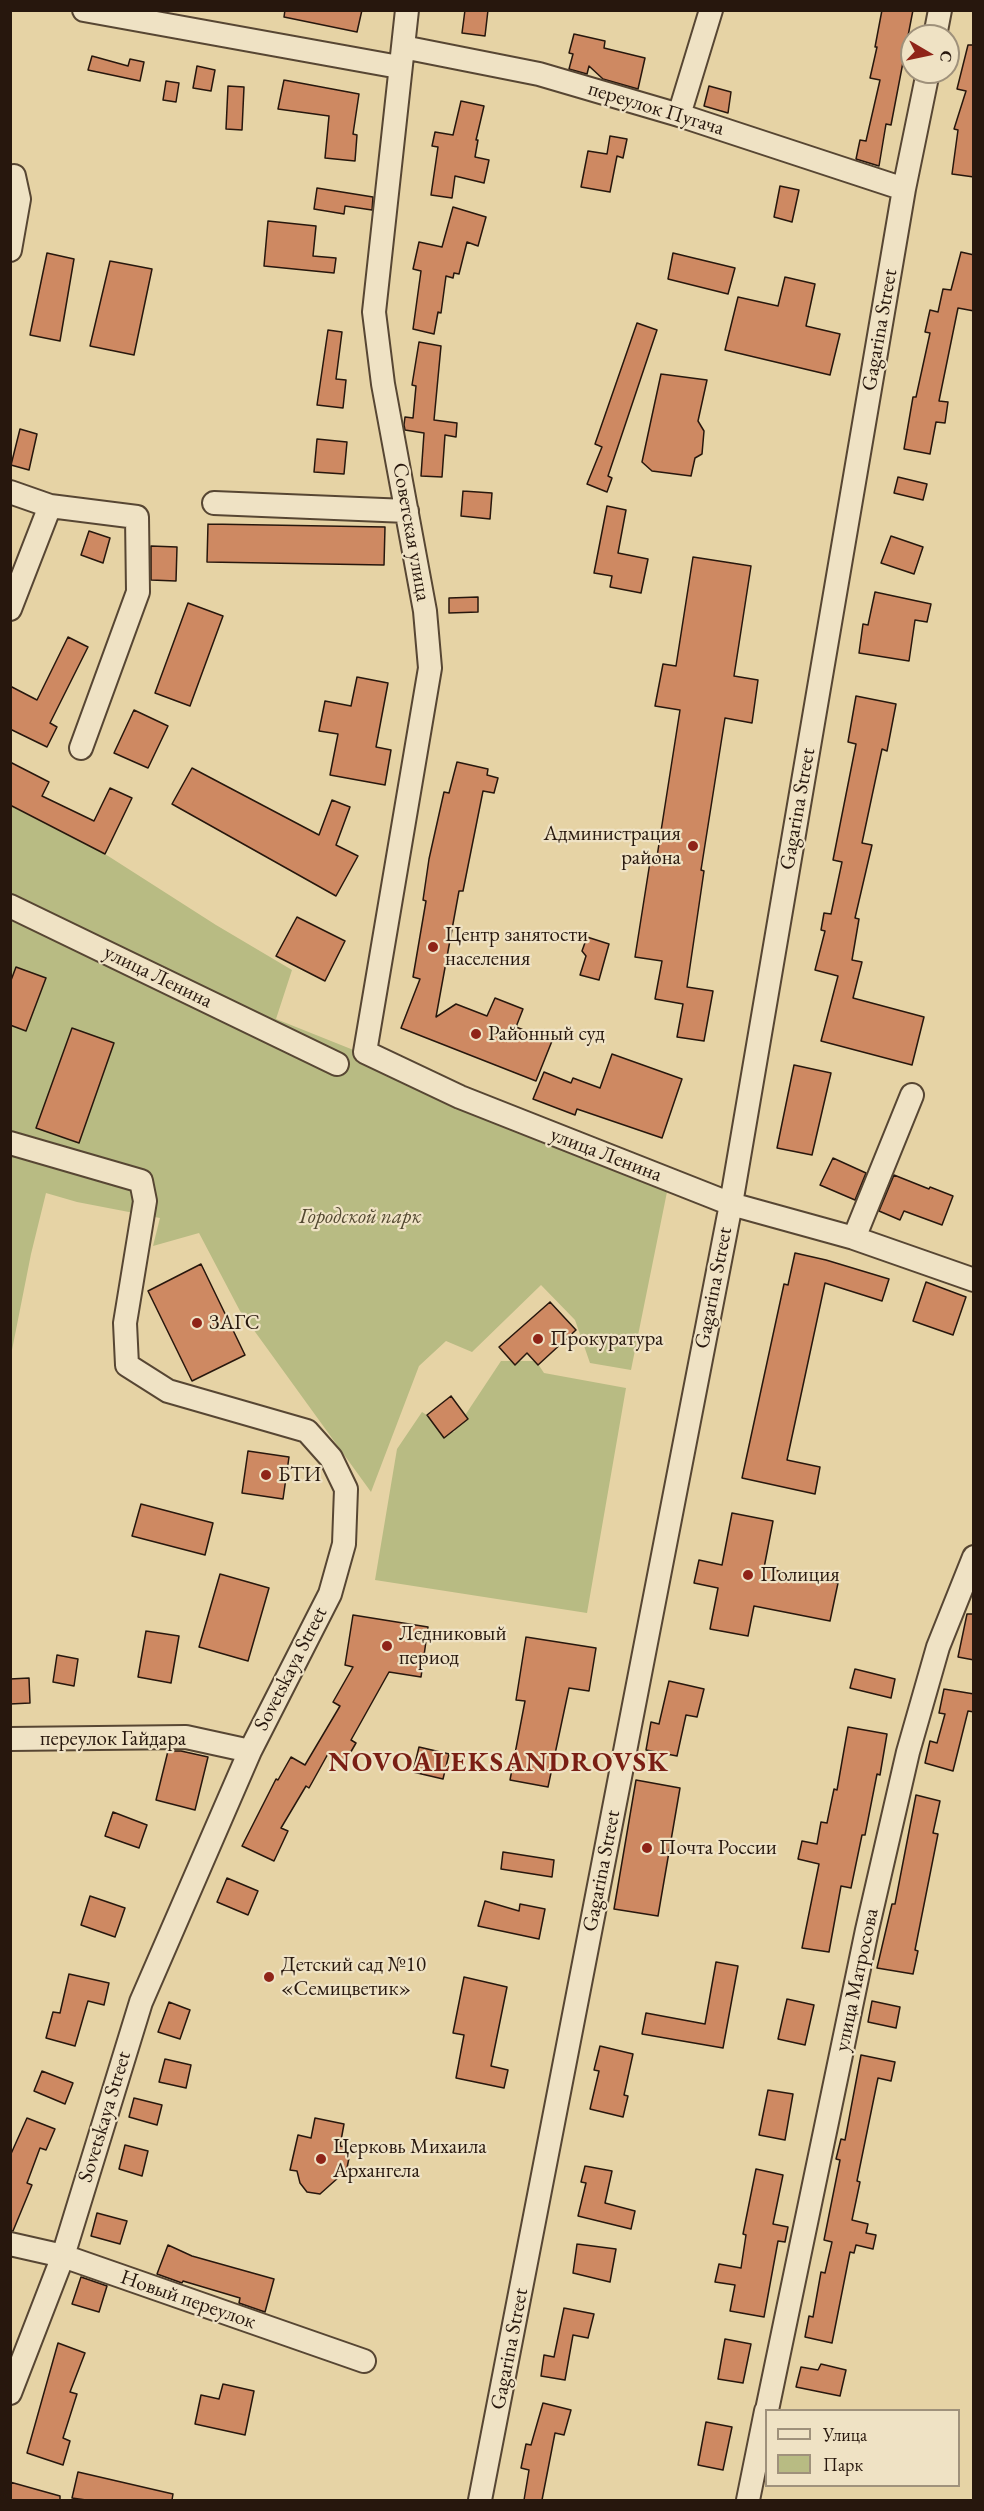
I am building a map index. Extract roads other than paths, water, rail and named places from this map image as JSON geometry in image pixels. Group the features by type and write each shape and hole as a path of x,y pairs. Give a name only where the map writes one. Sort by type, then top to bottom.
{"street":[{"name":"переулок Пугача","path":"84,10 539,75 679,115 904,189"},
{"name":"Советская улица","path":"365,1052 430,668 425,611 383,384 374,312 407,10"},
{"path":"679,115 711,10"},
{"name":"Gagarina Street","path":"480,2500 731,1204 904,189 925,84"},
{"path":"10,250 19,199 14,176"},
{"path":"10,492 50,506 137,517 138,592 81,748"},
{"path":"214,503 407,511"},
{"path":"10,609 50,506"},
{"name":"улица Ленина","path":"10,906 337,1064"},
{"name":"улица Ленина","path":"365,1052 460,1097 731,1204 854,1238 974,1280"},
{"path":"854,1238 912,1095"},
{"name":"Sovetskaya Street","path":"10,1143 141,1181 145,1201 125,1323 127,1365 168,1391 307,1431 331,1458 346,1489 344,1544 330,1594 250,1751 141,2002 63,2256 10,2393"},
{"name":"улица Матросова","path":"767,2409 867,1930 908,1752 938,1647 974,1557"},
{"name":"переулок Гайдара","path":"10,1738 186,1737 250,1751"},
{"name":"Новый переулок","path":"10,2244 63,2256 364,2361"},
{"name":"улица Матросова","path":"748,2500 765,2420"}],"place":[{"name":"Администрация района","path":"693,846"},
{"name":"Центр занятости населения","path":"433,947"},
{"name":"Районный суд","path":"476,1034"},
{"name":"ЗАГС","path":"197,1323"},
{"name":"Прокуратура","path":"538,1339"},
{"name":"БТИ","path":"266,1475"},
{"name":"Полиция","path":"748,1575"},
{"name":"Ледниковый период","path":"387,1646"},
{"name":"Почта России","path":"647,1848"},
{"name":"Детский сад №10 «Семицветик»","path":"269,1977"},
{"name":"Церковь Михаила Архангела","path":"321,2159"}],"district":[{"name":"NOVOALEKSANDROVSK","path":"499,1764"}],"park label":[{"name":"Городской парк","path":"360,1217"}]}
